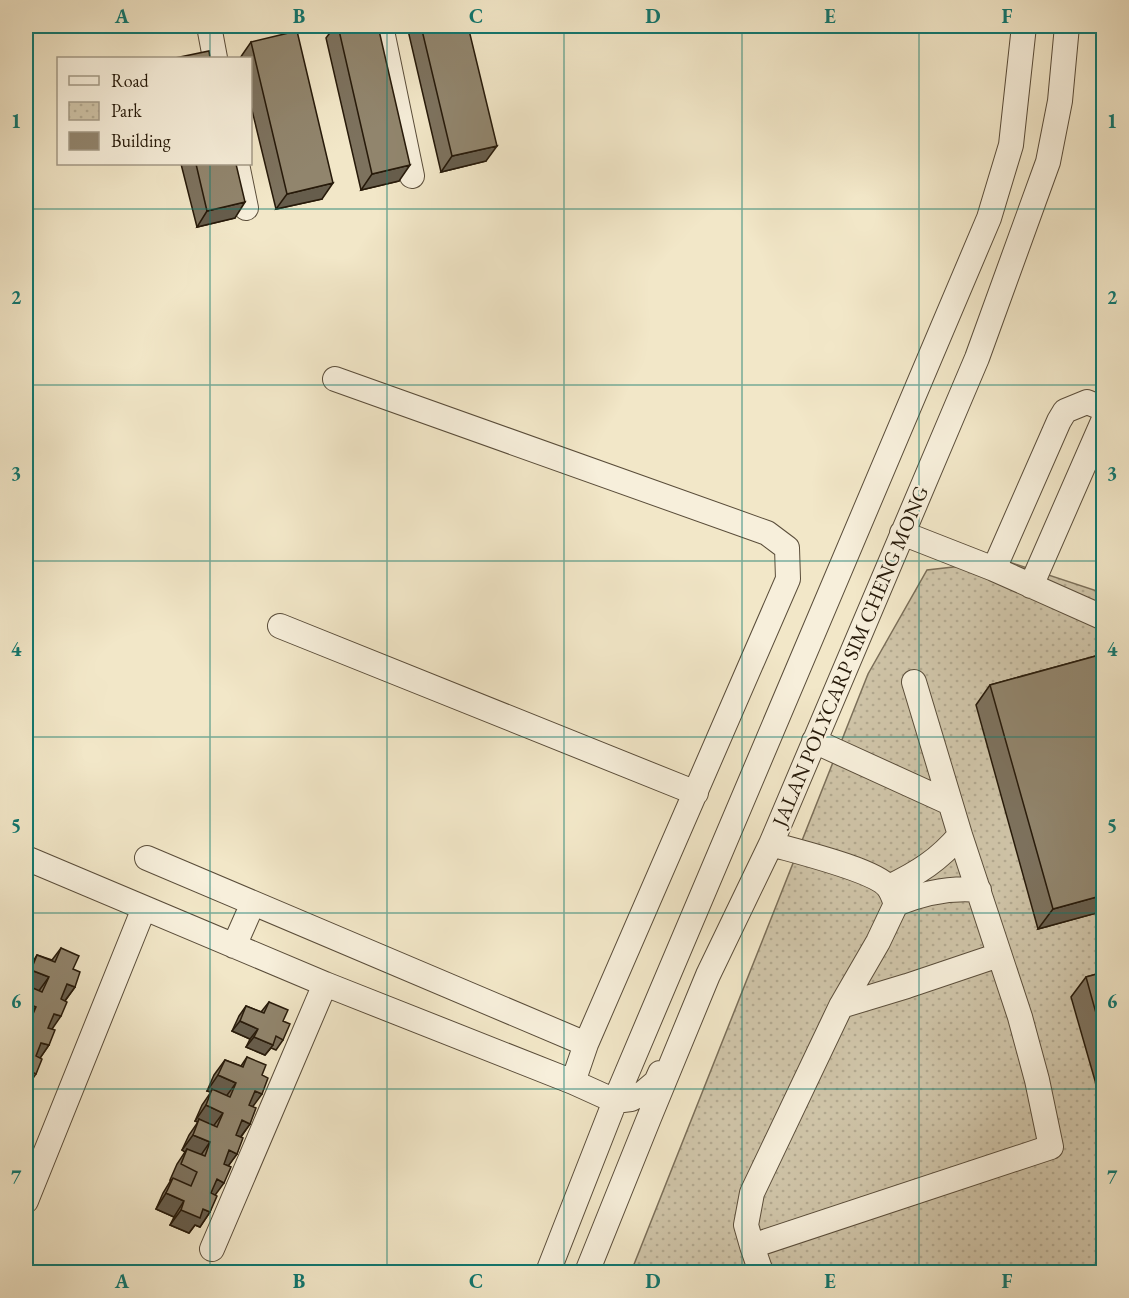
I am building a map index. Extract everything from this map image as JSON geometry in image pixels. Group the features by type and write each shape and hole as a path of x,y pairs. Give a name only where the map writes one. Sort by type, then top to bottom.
{"street":[{"path":"208,26 215,57"},
{"path":"381,26 412,176"},
{"name":"JALAN POLYCARP SIM CHENG MONG","path":"548,1272 615,1101 989,218 1011,144 1024,26"},
{"name":"JALAN POLYCARP SIM CHENG MONG","path":"587,1272 708,975 771,844 976,358 1048,162 1060,101 1067,26"},
{"path":"237,165 246,208"},
{"path":"335,379 767,533 787,548 788,579 586,1044 573,1082"},
{"path":"994,569 1065,411 1087,402 1104,409"},
{"path":"1031,586 1104,419"},
{"path":"902,533 994,569 1104,618"},
{"path":"280,626 696,793"},
{"path":"752,1246 1051,1147 1037,1080 1020,1017 960,835 914,682"},
{"path":"814,741 950,803"},
{"path":"761,1272 746,1225 752,1193 841,1006 878,942 892,896 912,876 949,849 960,835"},
{"path":"771,844 858,870 879,880 892,896"},
{"path":"26,858 325,984 573,1082 615,1101 631,1099 643,1094 656,1082 698,985 708,975"},
{"path":"147,858 586,1044"},
{"path":"892,896 917,896 962,888 979,890"},
{"path":"234,946 253,903"},
{"path":"26,1201 144,908"},
{"path":"841,1006 999,955"},
{"path":"212,1249 325,984"},
{"path":"614,1203 628,1143 623,1117 615,1101"}],"green space":[{"path":"1006,561 1103,593 1103,1272 631,1272 868,674 927,570"}],"building":[{"path":"338,26 378,26 410,165 372,174"},
{"path":"421,26 468,26 497,146 452,156"},
{"path":"297,31 333,183 287,194 251,42"},
{"path":"209,51 210,57 180,57"},
{"path":"196,165 236,165 245,202 207,211"},
{"path":"1103,654 1104,895 1053,909 990,685"},
{"path":"61,948 79,956 73,969 80,972 75,987 67,984 61,999 67,1002 61,1016 54,1014 48,1028 55,1030 49,1045 41,1043 36,1056 42,1059 36,1074 30,1071 26,1081 26,1019 30,1021 36,1007 26,1003 26,985 42,992 49,977 31,970 37,955 55,962"},
{"path":"1104,972 1104,1042 1086,977"},
{"path":"269,1002 288,1010 283,1021 290,1024 283,1040 276,1036 273,1045 254,1037 258,1029 240,1021 246,1006 264,1013"},
{"path":"247,1057 266,1065 262,1075 268,1078 262,1094 255,1091 249,1105 256,1108 250,1124 242,1120 236,1135 243,1138 237,1154 229,1150 224,1164 231,1167 224,1183 217,1179 211,1193 217,1196 210,1212 203,1209 200,1218 181,1210 184,1201 166,1193 173,1178 191,1186 197,1172 181,1164 187,1149 205,1156 210,1142 193,1135 199,1119 217,1127 223,1113 206,1105 212,1089 230,1097 236,1083 218,1075 225,1060 243,1067"}]}
